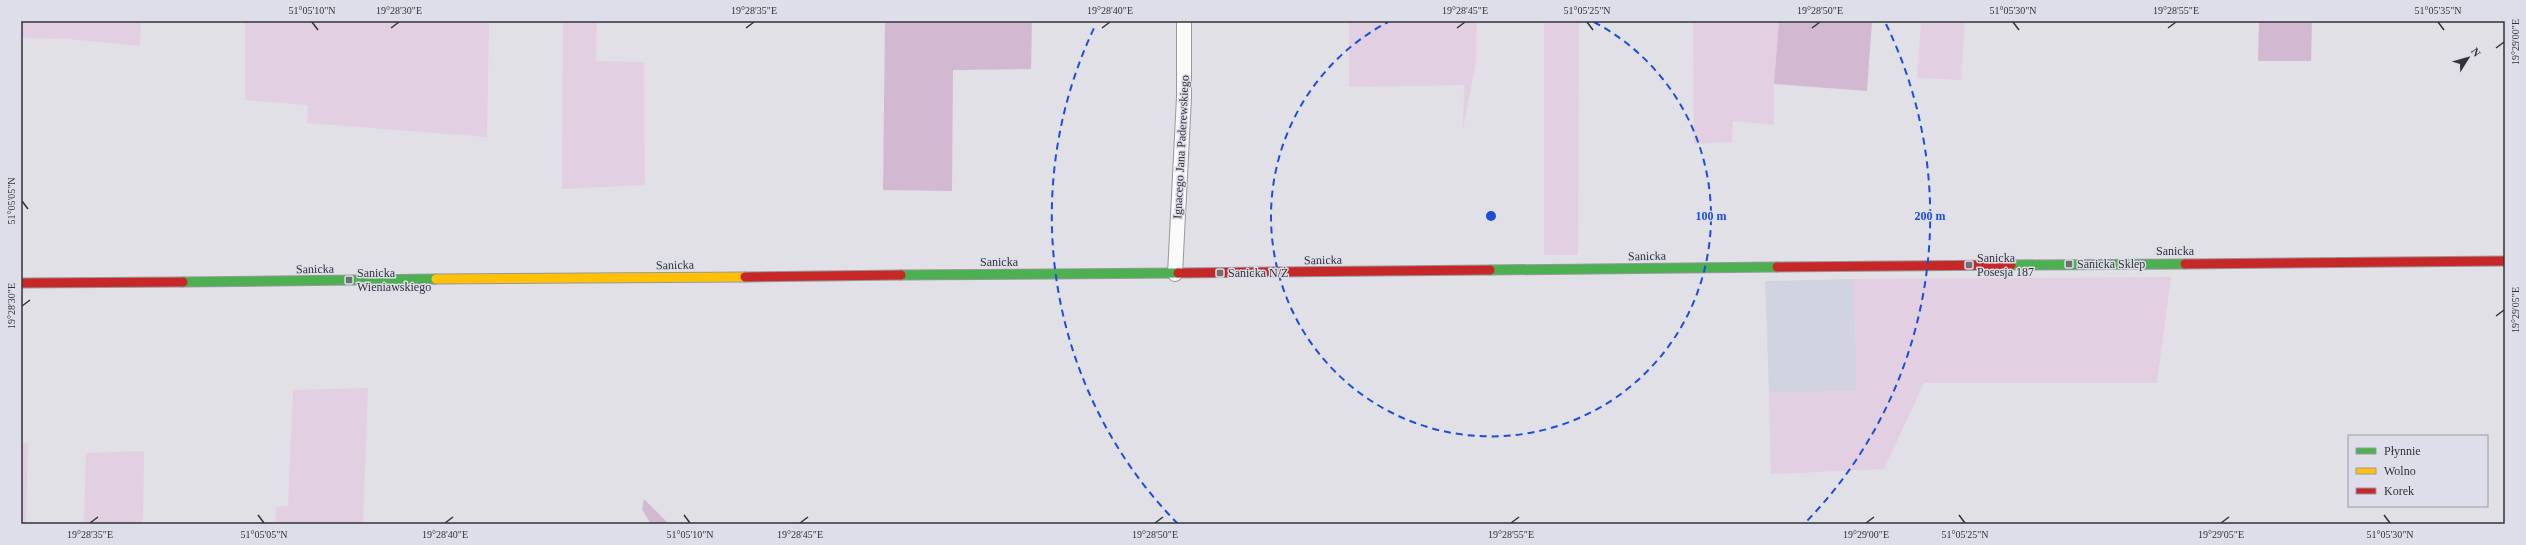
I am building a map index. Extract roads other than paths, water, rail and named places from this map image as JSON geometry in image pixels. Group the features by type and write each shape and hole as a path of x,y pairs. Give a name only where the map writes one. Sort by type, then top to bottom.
{"street":[{"name":"Ignacego Jana Paderewskiego","path":"1175,274 1184,97 1184,21"},
{"name":"Sanicka","path":"21,283 1175,274 2505,260"}],"place":[{"name":"Sanicka Sklep","path":"2069,264"},
{"name":"Sanicka Posesja 187","path":"1969,265"},
{"name":"Sanicka N/Ż","path":"1220,273"},
{"name":"Sanicka Wieniawskiego","path":"349,280"}]}
